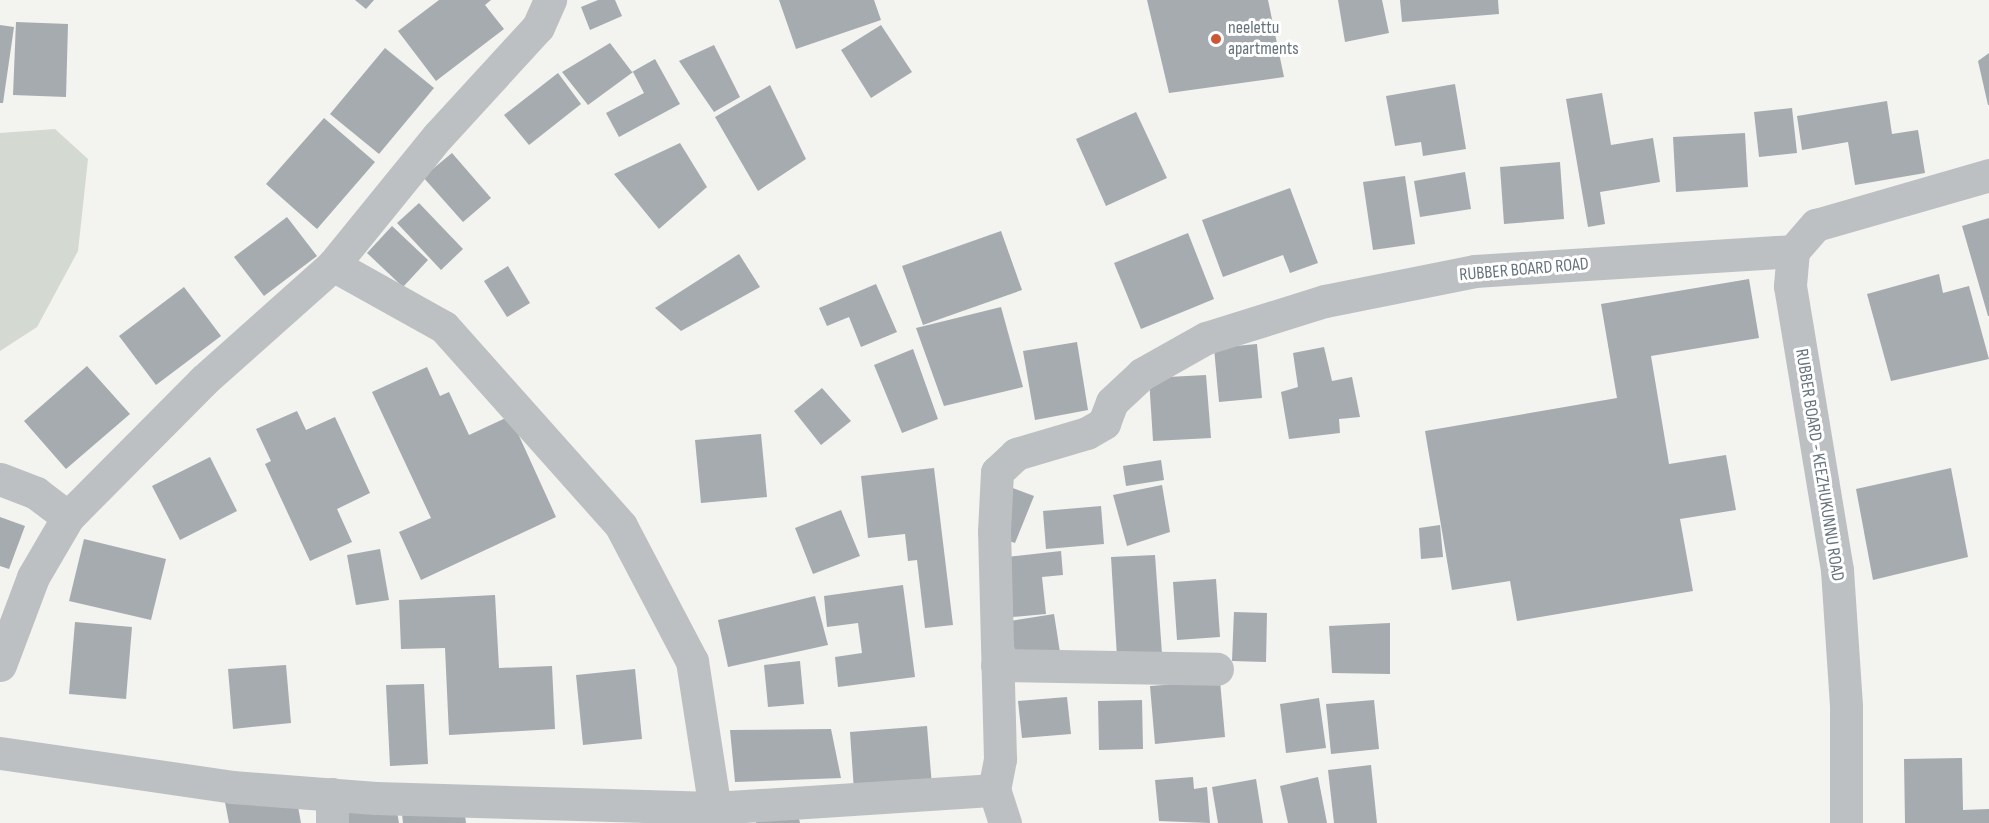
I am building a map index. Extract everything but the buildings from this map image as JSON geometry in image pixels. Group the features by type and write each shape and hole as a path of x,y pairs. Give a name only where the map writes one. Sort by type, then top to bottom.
{"street":[{"path":"0,665 6,629 68,517 204,380 333,265 438,136 538,27 549,0"},
{"path":"1793,251 1816,225 1989,175"},
{"name":"RUBBER BOARD ROAD","path":"998,665 997,472 1016,454 1087,433 1104,423 1112,402 1142,374 1206,338 1325,301 1475,271 1793,251"},
{"name":"RUBBER BOARD - KEEZHUKUNNU ROAD","path":"1793,251 1790,286 1837,570 1846,707 1846,823"},
{"path":"333,265 444,327 621,526 692,661 716,816"},
{"path":"0,479 36,493 68,517"},
{"path":"1005,823 994,789 1000,759 998,665 1217,669"},
{"path":"0,753 232,787 332,808 716,816 994,789"}],"shaded area":[{"path":"55,129 88,159 78,251 37,327 0,351 0,133"}],"place":[{"name":"neelettu apartments","path":"1216,39"}]}
